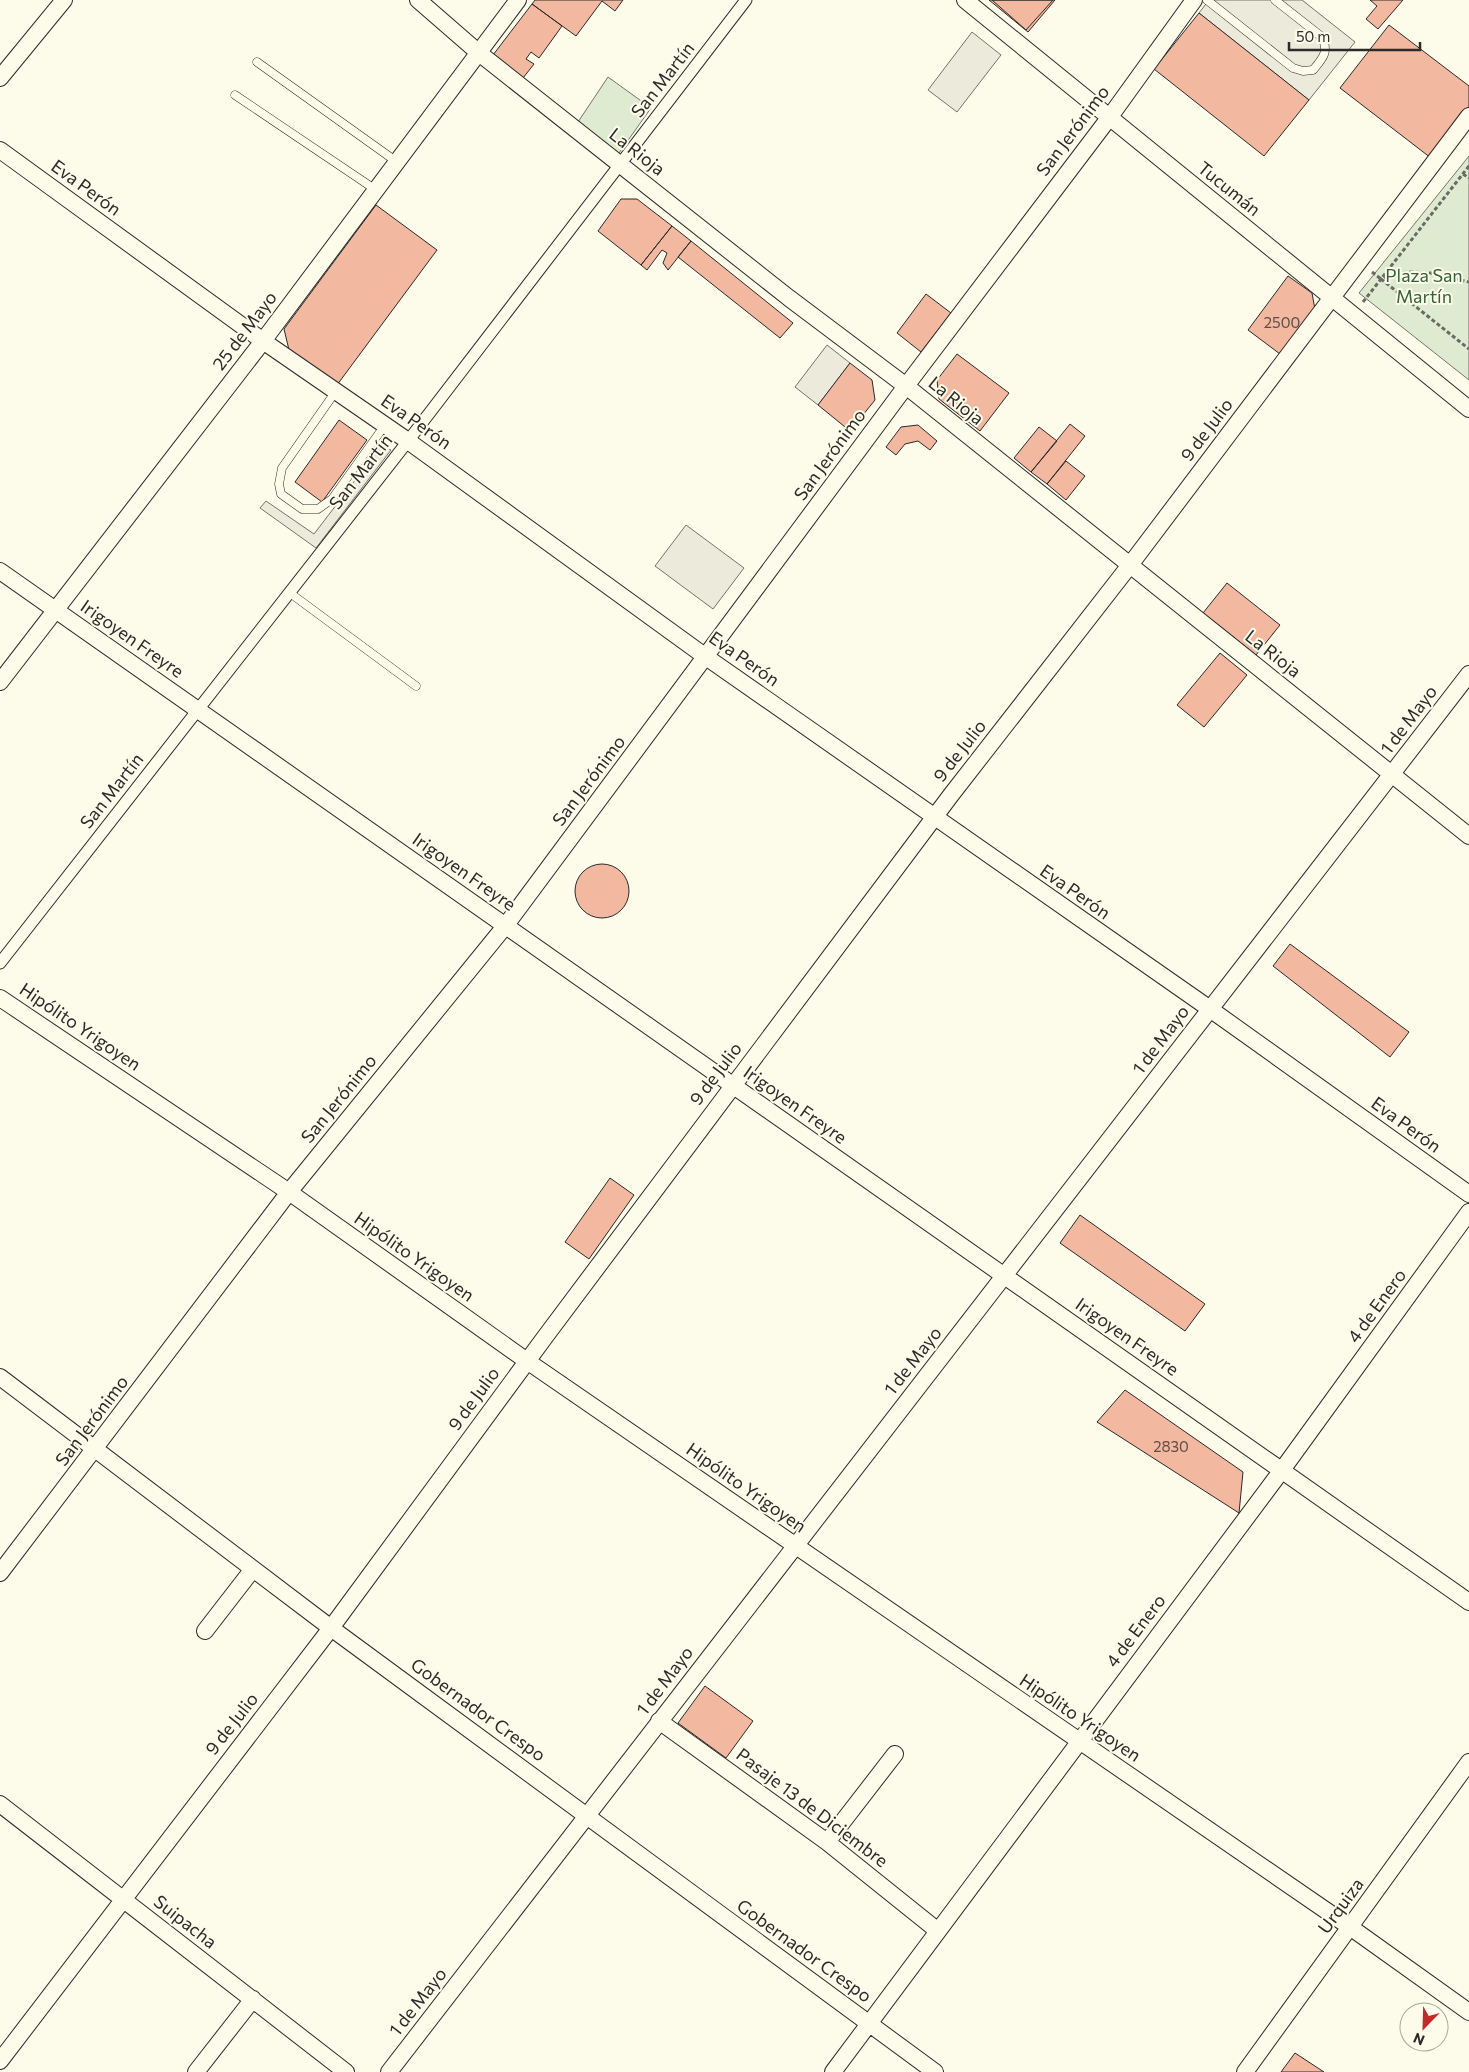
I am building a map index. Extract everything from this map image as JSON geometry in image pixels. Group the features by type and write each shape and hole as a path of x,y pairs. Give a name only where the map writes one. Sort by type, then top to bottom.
{"street":[{"path":"0,78 64,0"},
{"name":"La Rioja","path":"418,0 479,53 789,298 906,386 1469,836"},
{"name":"25 de Mayo","path":"0,682 263,341 518,0"},
{"name":"San Martín","path":"0,963 290,593 746,0"},
{"name":"Tucumán","path":"965,0 1469,409"},
{"name":"San Jerónimo","path":"0,1573 96,1450 289,1192 506,926 906,386 1109,118 1194,0"},
{"name":"9 de Julio","path":"0,2061 331,1628 527,1361 934,818 1130,565 1469,116"},
{"name":"Eva Perón","path":"0,150 263,341 386,424 706,657 1210,1009 1469,1194"},
{"name":"Irigoyen Freyre","path":"0,571 1469,1602"},
{"name":"1 de Mayo","path":"389,2072 588,1816 794,1545 1005,1277 1469,674"},
{"name":"Hipólito Yrigoyen","path":"0,998 289,1192 527,1361 1350,1927 1469,2012"},
{"name":"4 de Enero","path":"833,2072 1078,1741 1282,1470 1469,1212"},
{"name":"Gobernador Crespo","path":"0,1377 331,1628 935,2072"},
{"path":"205,1632 253,1569"},
{"name":"Pasaje 13 de Diciembre","path":"659,1721 827,1842 938,1931"},
{"path":"827,1842 895,1754"},
{"name":"Urquiza","path":"1245,2072 1469,1762"},
{"name":"Suipacha","path":"0,1804 346,2072"},
{"path":"196,2072 252,1999"}],"lane":[{"path":"1206,0 1293,68 1303,71 1313,70 1326,54 1326,46 1322,37 1275,0"},
{"path":"257,62 397,162"},
{"path":"236,95 376,190"},
{"path":"336,391 282,468 279,484 281,494 302,509 318,509 332,498 386,424"},
{"path":"290,593 416,686"}],"path":[{"path":"1354,315 1469,166"},
{"path":"1463,174 1469,178"},
{"path":"1381,279 1407,272 1431,273 1469,282"},
{"path":"1381,279 1469,349"}],"green space":[{"path":"608,77 651,108 619,153 578,122"},
{"name":"Plaza San Martín","path":"1469,156 1469,380 1359,293"}],"shaded area":[{"path":"1209,0 1302,0 1355,42 1309,100 1199,13"},
{"path":"972,32 1001,55 957,112 928,90"},
{"path":"827,345 850,363 818,405 795,387"},
{"path":"382,445 391,450 316,548 260,508 266,501 314,534"},
{"path":"686,525 744,568 713,609 655,566"}],"building":[{"path":"535,0 623,0 615,11 602,1 576,36 532,4"},
{"path":"989,0 1055,0 1028,32"},
{"path":"992,0 1053,0 1026,30"},
{"path":"1370,0 1403,0 1378,29 1366,19 1377,6"},
{"path":"532,4 562,26 539,58 531,52 526,59 534,64 523,78 493,55"},
{"path":"1199,13 1309,100 1264,156 1154,69"},
{"path":"1389,25 1469,86 1469,109 1431,158 1340,88"},
{"path":"621,199 637,199 672,226 641,265 598,231"},
{"path":"376,205 437,250 337,385 289,350 284,329"},
{"path":"672,226 691,241 668,270 663,263 667,253 662,250 647,270 641,265"},
{"path":"691,241 793,323 780,338 678,257"},
{"path":"1288,276 1312,293 1316,315 1284,357 1248,330"},
{"path":"926,294 951,313 921,352 897,333"},
{"path":"957,354 1009,393 980,431 939,399 937,380"},
{"path":"850,363 872,380 875,400 850,431 818,405"},
{"path":"339,420 367,440 322,502 295,482"},
{"path":"1070,424 1085,436 1047,484 1031,472"},
{"path":"918,425 937,441 930,450 918,441 905,444 896,455 886,447 901,427"},
{"path":"1039,427 1057,441 1031,472 1014,458"},
{"path":"1066,461 1085,476 1066,500 1047,484"},
{"path":"1227,583 1280,625 1256,655 1203,613"},
{"path":"1220,653 1247,675 1204,727 1177,705"},
{"path":"597,864 607,864 617,868 625,876 629,891 625,906 617,914 607,918 597,918 587,914 579,906 575,896 575,886 579,876 587,868"},
{"path":"1290,944 1409,1032 1390,1057 1273,966"},
{"path":"610,1178 634,1195 589,1259 565,1242"},
{"path":"1080,1215 1205,1304 1185,1331 1060,1243"},
{"path":"1125,1390 1243,1472 1239,1513 1097,1422"},
{"path":"705,1686 753,1721 726,1758 678,1723"},
{"path":"1295,2053 1324,2072 1281,2072"}]}
